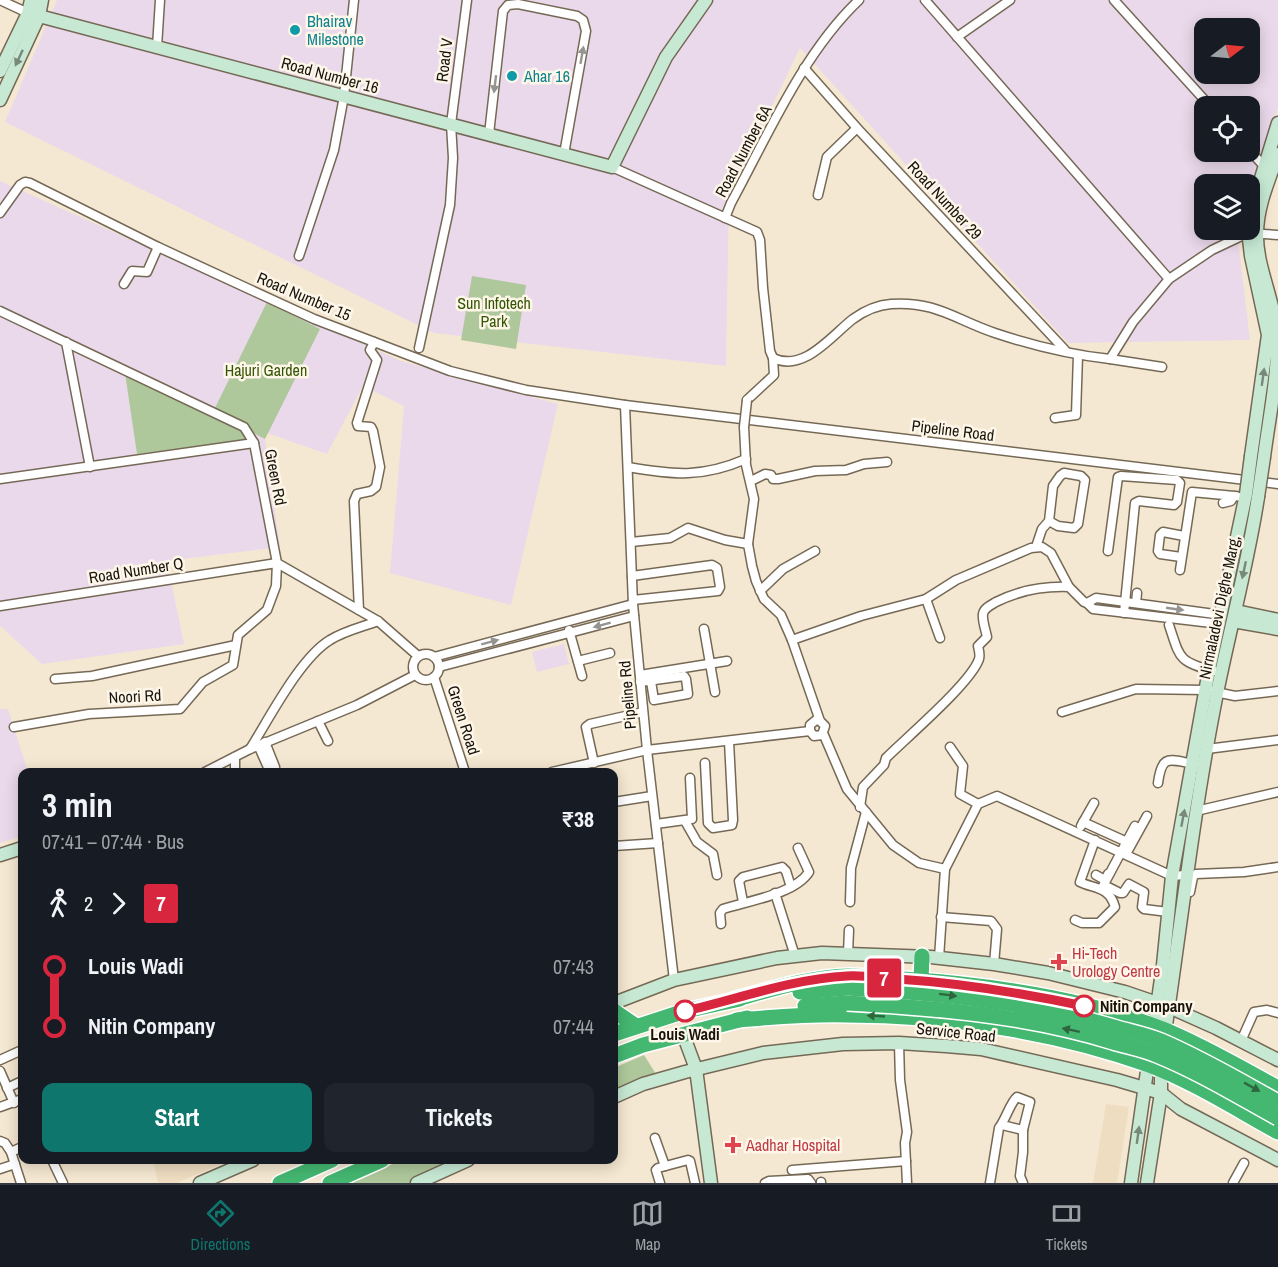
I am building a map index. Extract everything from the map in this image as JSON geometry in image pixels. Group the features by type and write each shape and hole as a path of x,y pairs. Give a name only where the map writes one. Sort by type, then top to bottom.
{"highway":[{"path":"921,980 922,956"},
{"path":"618,1033 792,984 848,976 921,980 1014,991 1096,1009 1160,1028 1278,1088"},
{"path":"733,1000 934,993 1012,1003 1093,1020 1159,1041 1217,1068 1278,1102"},
{"path":"618,1054 683,1034 847,995 1011,1017 1090,1035 1156,1055 1278,1118"},
{"path":"618,1014 636,1026"},
{"path":"737,1020 847,1015 933,1019 1010,1029 1087,1046 1154,1067 1278,1132"},
{"path":"1188,1083 1188,1060 1195,1054 1206,1050"},
{"path":"280,1183 323,1164"},
{"path":"330,1183 373,1164"}],"street":[{"path":"0,0 33,14"},
{"path":"0,100 33,14 31,0"},
{"path":"0,71 42,0"},
{"path":"157,47 160,0"},
{"path":"299,256 334,150 344,96 354,0"},
{"name":"Road V","path":"419,348 450,205 453,158 451,124 467,0"},
{"path":"612,167 666,57 706,0"},
{"name":"Road Number 6A","path":"612,167 725,218 804,68 839,19 859,0"},
{"path":"925,0 1168,279"},
{"path":"957,37 1010,0"},
{"path":"1114,0 1201,96"},
{"path":"489,134 503,10 508,5 518,4 577,16 584,20 586,31 564,154"},
{"name":"Road Number 16","path":"33,14 612,167"},
{"name":"Road Number 29","path":"804,68 1065,351"},
{"path":"1260,180 1278,123"},
{"path":"818,195 827,157 857,128"},
{"name":"Nirmaladevi Dighe Marg,","path":"1260,207 1278,154"},
{"path":"1260,162 1264,166"},
{"name":"Road Number 15","path":"0,213 20,185 25,182 314,319 450,371 526,390 625,405"},
{"path":"725,218 759,235 767,331 773,358 774,375 747,400 744,427 746,459 754,499 748,544 753,573 764,599 781,615 792,640 820,721 825,726 823,733 847,789 893,844 919,863 945,869"},
{"path":"1260,234 1278,235"},
{"path":"1110,359 1133,322 1168,279 1212,250 1235,240"},
{"name":"Nirmaladevi Dighe Marg,","path":"1154,1067 1163,1005 1172,876 1199,765 1221,620 1242,511 1257,456 1264,415 1268,335 1252,240"},
{"name":"Nirmaladevi Dighe Marg,","path":"1253,240 1276,314 1275,380 1264,415"},
{"path":"124,284 132,271 147,272 158,247"},
{"path":"773,358 783,362 801,358 820,348 865,311 884,305 906,303 949,312 994,333 1078,355 1162,367"},
{"name":"Green Rd","path":"0,311 244,427 254,443 278,563"},
{"path":"66,342 90,466"},
{"path":"359,610 354,501 357,494 371,491 376,487 380,467 371,427 358,426 357,423 377,360 370,350 374,342"},
{"path":"1055,418 1076,415 1078,355"},
{"name":"Pipeline Rd","path":"625,405 634,616 674,980"},
{"name":"Pipeline Road","path":"625,405 1278,484"},
{"path":"0,479 254,443"},
{"path":"628,467 690,474 724,468 746,459"},
{"path":"751,480 765,474 778,479 815,471 846,470 864,464 887,462"},
{"path":"668,472 681,469 682,463"},
{"path":"1036,547 1042,530 1049,521 1053,486 1056,481 1064,474 1081,476 1085,480 1078,524 1074,528 1058,526 1049,521"},
{"path":"1108,551 1118,477 1177,480 1180,483 1177,502 1174,505 1139,501 1135,503 1131,603"},
{"path":"1180,570 1192,492 1246,496"},
{"path":"1222,503 1246,496"},
{"name":"Nirmaladevi Dighe Marg,","path":"1215,671 1234,616 1256,513 1246,496"},
{"path":"1242,511 1256,513"},
{"path":"631,542 670,538 688,528 725,540 748,544"},
{"path":"1182,557 1160,554 1158,551 1160,535 1163,532 1184,536"},
{"path":"792,640 861,616 926,599 956,580 1036,547 1042,547 1051,553 1069,587 1093,609 1221,620"},
{"path":"760,591 783,569 815,551"},
{"path":"278,563 378,621 418,656"},
{"name":"Road Number Q","path":"0,606 278,563"},
{"name":"Noori Rd","path":"14,727 89,714 180,709 203,682 233,665 238,635 267,610 276,586 278,563"},
{"path":"418,656 426,654 434,657 633,602 718,591 720,587 717,568 712,565 632,576"},
{"path":"850,902 851,868 863,810 863,787 884,765 886,758 958,689 974,667 980,658 978,646 987,637 983,614 987,608 1029,589 1049,586 1069,587"},
{"path":"1124,613 1135,593"},
{"path":"1087,603 1096,598 1221,620"},
{"path":"926,599 940,638"},
{"path":"439,667 634,616"},
{"path":"1234,616 1278,620"},
{"path":"1234,616 1278,629"},
{"path":"258,746 296,676 317,650 330,639 378,621"},
{"path":"567,622 582,676"},
{"path":"1169,625 1179,656 1194,666 1215,671"},
{"path":"704,629 715,692"},
{"path":"55,679 92,676 236,645"},
{"path":"578,661 610,653"},
{"path":"418,656 413,667 415,675 423,680 434,677 438,673 439,667 434,657"},
{"path":"640,678 727,661"},
{"path":"213,768 258,746 357,705 415,675"},
{"path":"640,678 651,681 684,676 688,694 654,700 651,681"},
{"name":"Green Road","path":"434,677 464,768"},
{"path":"1062,712 1136,689 1211,692 1235,696 1278,691"},
{"name":"Nirmaladevi Dighe Marg,","path":"1163,1005 1175,966 1185,875 1196,811 1199,765 1207,749 1211,692"},
{"path":"594,763 586,727 590,724 643,712"},
{"path":"318,721 328,741"},
{"path":"820,721 812,722 810,731 814,736 823,733"},
{"path":"571,768 647,750 810,731"},
{"path":"1207,749 1278,740"},
{"path":"705,763 708,824 713,828 728,827 732,825 733,820 729,741"},
{"path":"258,746 272,768"},
{"path":"950,747 963,766 960,794 978,804"},
{"path":"235,757 235,768"},
{"path":"1158,783 1160,766 1163,763 1170,760 1199,765"},
{"path":"656,824 692,819 690,778"},
{"path":"1196,811 1278,792"},
{"path":"618,801 652,796"},
{"path":"939,958 945,869 978,804 998,796 1172,876 1185,875"},
{"path":"1078,832 1094,803"},
{"path":"1105,882 1112,868 1110,864 1147,816"},
{"path":"685,821 697,842 713,854 717,875"},
{"path":"1083,822 1127,842"},
{"path":"1121,852 1136,826"},
{"path":"1095,840 1080,882 1105,882"},
{"path":"618,846 658,843"},
{"path":"0,855 18,849"},
{"path":"721,924 720,910 775,893 804,879 809,872 798,849"},
{"path":"744,902 739,881 743,877 782,867 786,871 791,887"},
{"path":"1175,966 1179,966 1193,877 1196,874 1244,872 1278,867"},
{"path":"1096,875 1120,893 1123,893 1129,884 1144,892 1142,907 1144,909 1168,912"},
{"path":"1075,920 1082,923 1099,923 1115,907 1105,882"},
{"path":"775,893 795,956"},
{"path":"941,917 991,921 995,924 997,929 994,964"},
{"path":"848,953 849,930"},
{"path":"618,1001 674,980 777,958 822,953 922,956 1048,973 1125,992 1163,1005 1278,1060"},
{"path":"1240,1041 1254,1012 1267,1010 1278,1013"},
{"path":"683,1034 696,1069 711,1183"},
{"path":"899,1043 900,1080 907,1132 907,1183"},
{"name":"Service Road","path":"618,1095 643,1084 763,1053 843,1044 899,1043 981,1049 1161,1093 1181,1108 1278,1160"},
{"path":"0,1060 18,1052"},
{"path":"1154,1067 1161,1093 1149,1183 1131,1181 1145,1088 1154,1067"},
{"path":"0,1071 14,1103"},
{"path":"7,1088 18,1083"},
{"path":"988,1182 999,1128 1006,1119 1013,1099 1017,1097 1030,1102 1023,1130 1020,1176 1023,1183"},
{"path":"0,1107 18,1101"},
{"path":"1002,1125 1023,1130"},
{"path":"655,1138 665,1166"},
{"path":"0,1141 5,1143 10,1152 21,1183"},
{"path":"10,1152 18,1149"},
{"path":"660,1183 656,1170 658,1168 688,1160 695,1183"},
{"path":"792,1170 906,1161"},
{"path":"1233,1183 1244,1163"},
{"path":"0,1169 15,1164"},
{"path":"54,1164 63,1183"},
{"path":"200,1183 244,1164"},
{"path":"417,1183 441,1178 462,1164"},
{"path":"765,1183 808,1179 811,1183"}],"shaded area":[{"path":"57,0 1278,0 1278,108 1260,161 1260,96 1194,96 1194,162 1260,162 1256,174 1194,174 1194,240 1238,240 1250,340 1068,343 800,48 729,195 726,366 434,333 5,122"},
{"path":"0,181 401,361 558,404 511,605 390,573 404,406 363,386 327,454 264,432 280,547 167,561 184,644 42,664 0,626"},
{"path":"564,644 569,664 537,672 532,652"},
{"path":"0,709 8,709 27,768 18,768 18,837 0,843"},
{"path":"1106,1104 1129,1107 1117,1183 1093,1183"},
{"path":"154,1164 221,1164 177,1183 158,1183"}],"green space":[{"name":"Sun Infotech Park","path":"472,276 526,285 516,349 461,340"},
{"name":"Hajuri Garden","path":"267,302 320,329 265,439 213,412"},
{"path":"125,373 243,431 248,440 137,454"},
{"path":"644,1055 656,1074 618,1091 618,1066"},
{"path":"393,1164 456,1164 412,1183 348,1183"}],"bus line":[{"name":"7","path":"685,1011 792,984 848,976 935,981 1014,991 1084,1006"}],"place":[{"name":"Bhairav Milestone","path":"295,30"},
{"name":"Ahar 16","path":"512,76"},
{"name":"Hi-Tech Urology Centre","path":"1059,962"},
{"name":"Nitin Company","path":"1084,1006"},
{"name":"Louis Wadi","path":"685,1011"},
{"name":"Aadhar Hospital","path":"733,1145"}]}
